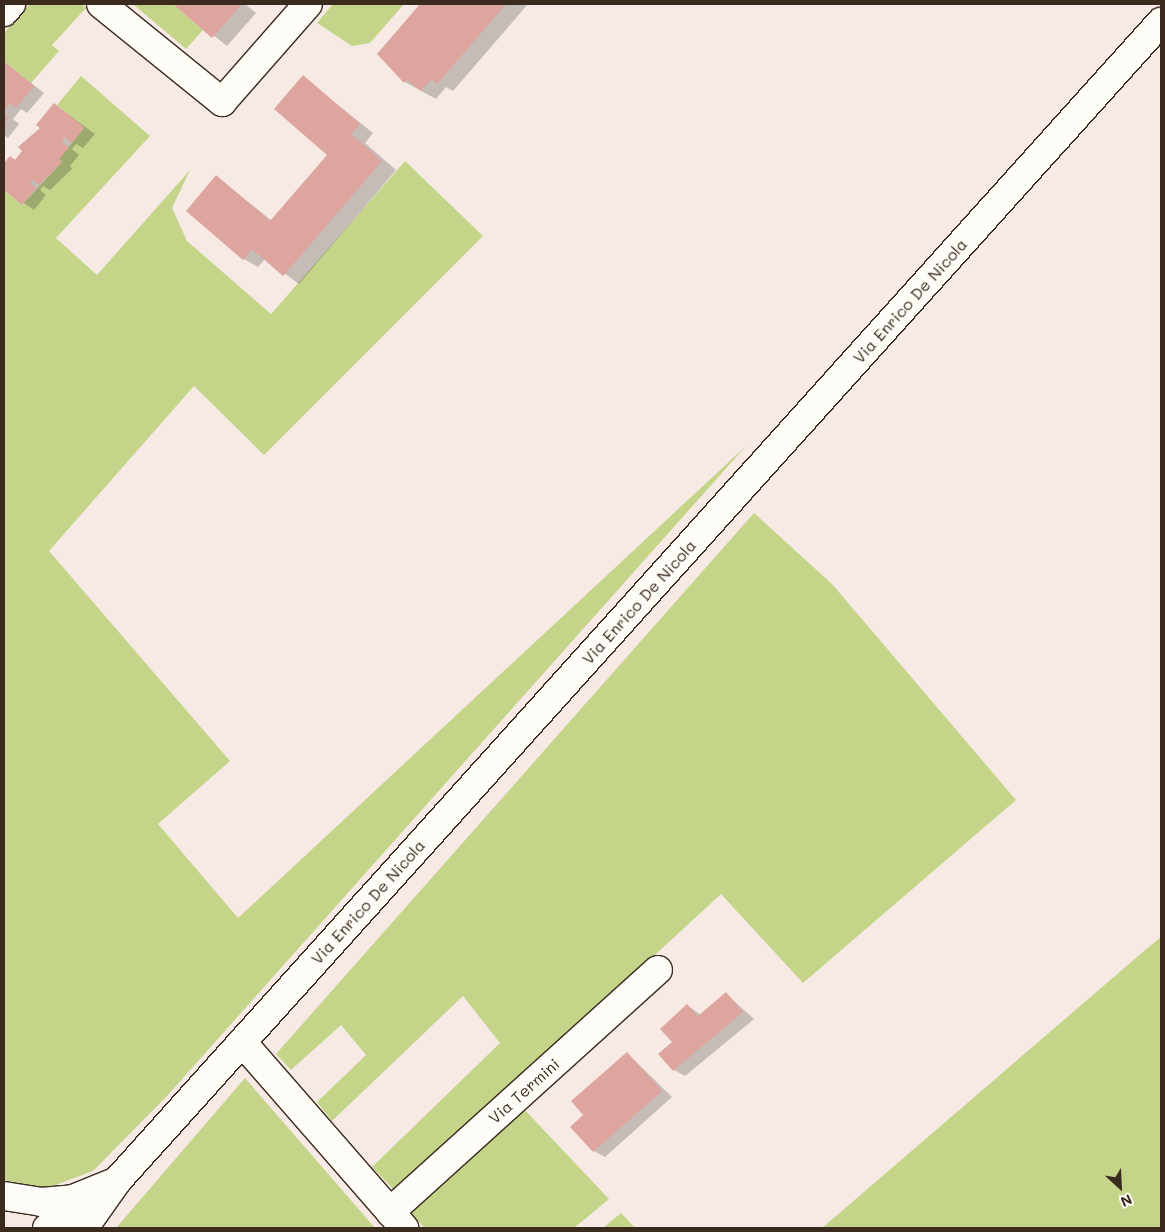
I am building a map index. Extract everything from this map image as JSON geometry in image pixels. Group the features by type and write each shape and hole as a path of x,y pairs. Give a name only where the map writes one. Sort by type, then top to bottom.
{"street":[{"path":"4,12 12,4"},
{"path":"101,4 222,102 308,4"},
{"name":"Via Enrico De Nicola","path":"84,1228 117,1181 1161,22"},
{"name":"Via Termini","path":"397,1220 658,970"},
{"path":"242,1042 397,1220"},
{"name":"Via Enrico De Nicola","path":"4,1196 41,1202 73,1200 117,1181"},
{"name":"Via Enrico De Nicola","path":"47,1228 117,1181"}],"green space":[{"path":"30,4 82,4 86,8 52,45 59,51 31,83 4,61 4,33"},
{"path":"133,4 173,4 203,30 186,49"},
{"path":"333,4 404,4 370,43 352,46 317,23"},
{"path":"81,76 150,136 56,238 97,275 190,170 172,208 187,241 271,314 405,161 483,236 264,455 194,386 49,551 230,761 158,824 238,918 746,446 167,1096 93,1171 45,1189 4,1180 4,190 22,205 62,162 59,159 84,128 57,105"},
{"path":"754,513 832,584 1016,800 803,983 721,894 397,1193 372,1167 500,1043 463,996 332,1121 317,1102 366,1055 341,1025 291,1070 276,1054"},
{"path":"1161,937 1161,1228 822,1228 1144,951"},
{"path":"245,1078 375,1228 116,1228"},
{"path":"522,1107 609,1199 574,1228 425,1228 408,1211"},
{"path":"621,1213 635,1228 603,1228"}],"building":[{"path":"173,4 242,4 212,38"},
{"path":"420,4 506,4 437,84 432,79 421,91 407,80 404,83 377,54"},
{"path":"4,61 34,86 16,108 10,103 4,111"},
{"path":"303,75 360,124 351,134 382,161 283,276 252,249 243,260 186,211 216,175 270,221 327,155 274,109"},
{"path":"54,103 84,127 72,143 65,137 62,142 69,148 59,159 62,162 39,185 33,180 30,183 36,188 22,205 4,190 4,163 10,156 15,160 22,151 18,147 40,128 36,125"},
{"path":"4,113 9,117 4,124"},
{"path":"726,992 743,1012 673,1071 658,1054 672,1042 660,1029 687,1004 698,1016"},
{"path":"627,1052 662,1091 593,1152 570,1127 583,1115 571,1101"}]}
